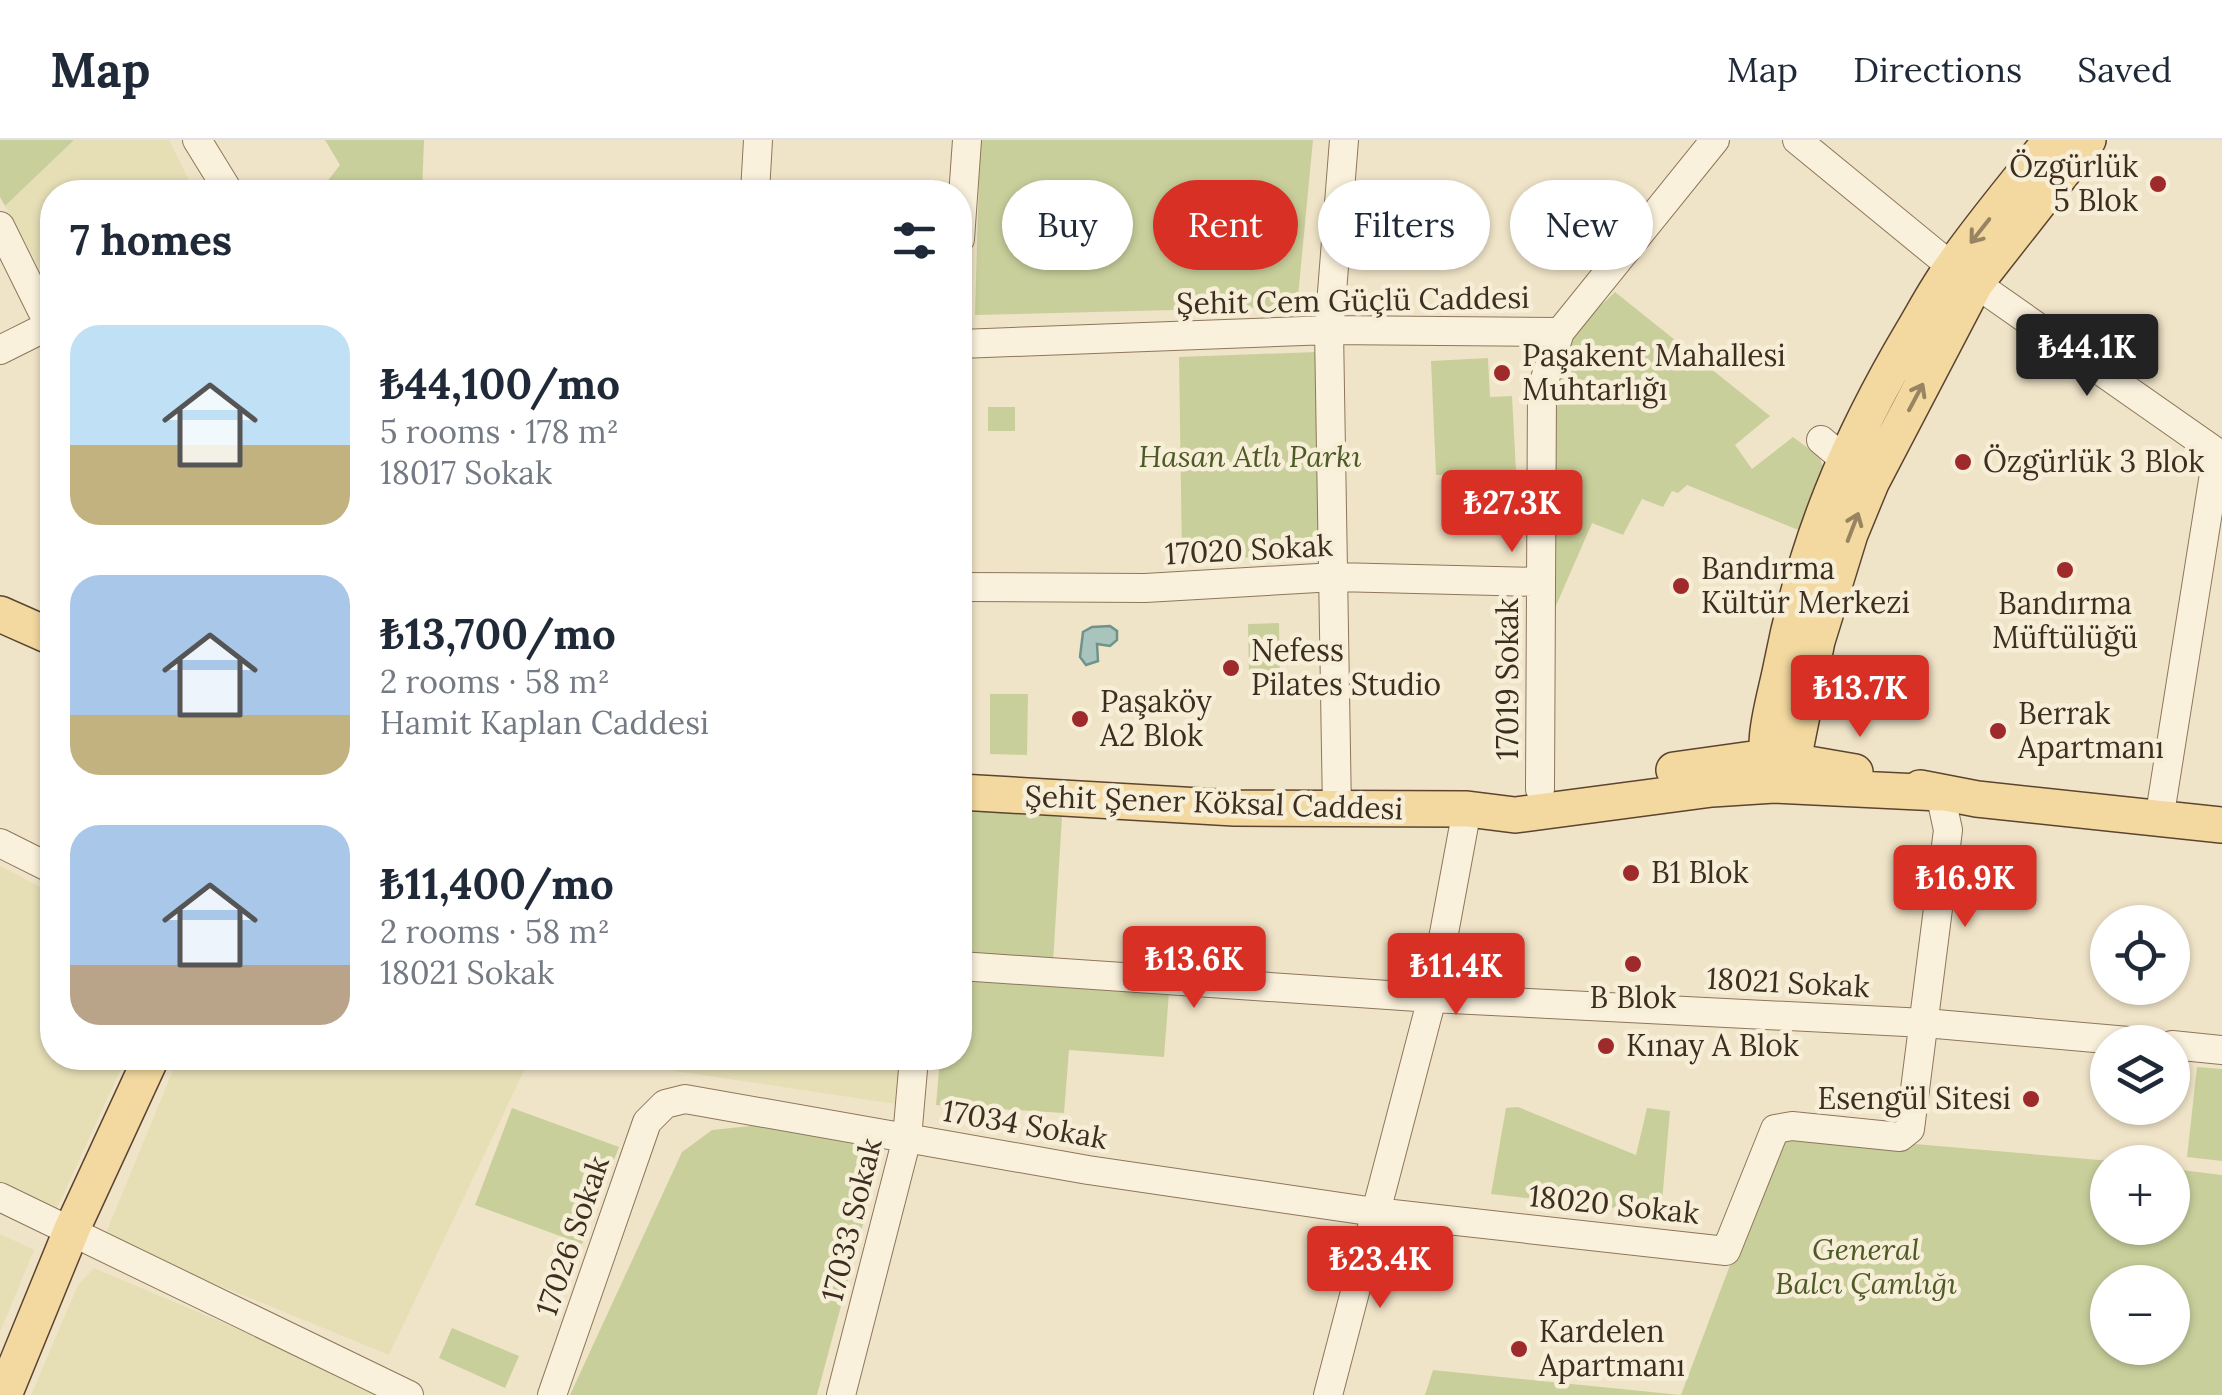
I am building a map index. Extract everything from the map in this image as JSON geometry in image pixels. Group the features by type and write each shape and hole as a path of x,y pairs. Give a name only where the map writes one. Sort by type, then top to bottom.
{"main road":[{"path":"1778,767 1850,534 1870,483 1964,276 2050,140"},
{"path":"1778,767 1769,728 1792,612 1832,449 1964,276 2088,140"},
{"path":"0,614 40,632"},
{"path":"1778,767 1977,800 2222,826"},
{"name":"Şehit Şener Köksal Caddesi","path":"1467,809 1540,789 1778,767"},
{"name":"Şehit Şener Köksal Caddesi","path":"972,793 1337,811 1467,809 1540,814 1712,789 1778,767"},
{"path":"4,1395 72,1230 145,1070"}],"street":[{"path":"197,140 222,180"},
{"path":"756,180 758,140"},
{"path":"964,180 967,140"},
{"path":"1337,811 1329,330 1344,140"},
{"name":"Şehit Cem Güçlü Caddesi","path":"972,344 1329,330 1560,332 1716,140"},
{"path":"1797,140 1964,276 2220,456 2159,820"},
{"path":"0,226 40,306"},
{"name":"17019 Sokak","path":"1540,789 1542,388 1560,332"},
{"path":"0,350 40,333"},
{"path":"1832,449 1870,483"},
{"name":"17020 Sokak","path":"972,588 1146,588 1335,577 1541,582"},
{"path":"1925,1023 1948,830 1940,793"},
{"path":"1948,830 1977,800"},
{"path":"1328,1395 1432,998 1467,809"},
{"path":"0,843 40,863"},
{"name":"18021 Sokak","path":"972,967 1432,998 1925,1023 2090,1038"},
{"name":"18020 Sokak","path":"1375,1212 1726,1250 1775,1129 1792,1126 1900,1137 1908,1132 1925,1023"},
{"path":"2190,1047 2222,1050"},
{"name":"17033 Sokak","path":"841,1395 907,1138 913,1070"},
{"name":"17034 Sokak","path":"665,1104 686,1099 1072,1167 1375,1212"},
{"name":"17026 Sokak","path":"552,1395 646,1122 665,1104"},
{"path":"0,1197 409,1395"}],"shaded area":[{"path":"74,140 169,140 189,180 40,180 40,269 5,206"},
{"path":"0,866 40,887 40,1070 120,1070 57,1208 0,1181"},
{"path":"173,1070 524,1070 389,1355 104,1238"},
{"path":"669,1070 899,1070 896,1104"},
{"path":"0,1234 34,1250 0,1332"},
{"path":"94,1268 393,1395 31,1395 78,1285"}],"green space":[{"path":"0,140 74,140 5,206 0,197"},
{"path":"325,140 424,140 422,180 328,180 340,165"},
{"path":"980,140 1313,140 1297,307 975,315"},
{"path":"1615,292 1770,416 1735,445 1752,469 1793,437 1819,456 1824,469 1806,533 1687,485 1678,493 1672,491 1663,507 1642,499 1623,535 1592,523 1552,615 1546,472 1552,397 1572,337"},
{"name":"Hasan Atlı Parkı","path":"1316,352 1321,557 1182,558 1179,357"},
{"path":"1488,358 1490,397 1512,396 1516,471 1436,475 1431,361"},
{"path":"988,407 1015,407 1015,431 988,431"},
{"path":"1279,623 1280,677 1249,677 1248,624"},
{"path":"990,694 1028,694 1027,755 990,754"},
{"path":"972,811 1062,817 1053,962 972,957"},
{"path":"972,978 1169,992 1164,1057 1069,1050 1064,1113 936,1105 939,1070 972,1070"},
{"path":"2197,1067 2222,1069 2222,1161 2190,1157"},
{"path":"1518,1107 1636,1155 1647,1108 1670,1111 1661,1213 1491,1194 1506,1108"},
{"path":"512,1108 619,1147 582,1244 475,1205"},
{"path":"760,1125 887,1135 817,1395 570,1395 682,1152 712,1130"},
{"name":"General Balcı Çamlığı","path":"1787,1133 2090,1159 2090,1245 2190,1245 2190,1171 2222,1175 2222,1395 1681,1395 1741,1236"},
{"path":"452,1328 519,1356 505,1388 439,1358"},
{"path":"1433,1370 1681,1395 1425,1395"}],"water":[{"path":"1110,626 1117,631 1117,640 1110,646 1097,644 1098,661 1086,665 1080,657 1083,632"}],"place":[{"name":"Özgürlük 5 Blok","path":"2158,184"},
{"name":"Paşakent Mahallesi Muhtarlığı","path":"1502,373"},
{"name":"Özgürlük 3 Blok","path":"1963,462"},
{"name":"Bandırma Müftülüğü","path":"2065,570"},
{"name":"Bandırma Kültür Merkezi","path":"1681,586"},
{"name":"Nefess Pilates Studio","path":"1231,668"},
{"name":"Paşaköy A2 Blok","path":"1080,719"},
{"name":"Berrak Apartmanı","path":"1998,731"},
{"name":"B1 Blok","path":"1631,873"},
{"name":"B Blok","path":"1633,964"},
{"name":"Kınay A Blok","path":"1606,1046"},
{"name":"Esengül Sitesi","path":"2031,1099"},
{"name":"Kardelen Apartmanı","path":"1519,1349"}]}
